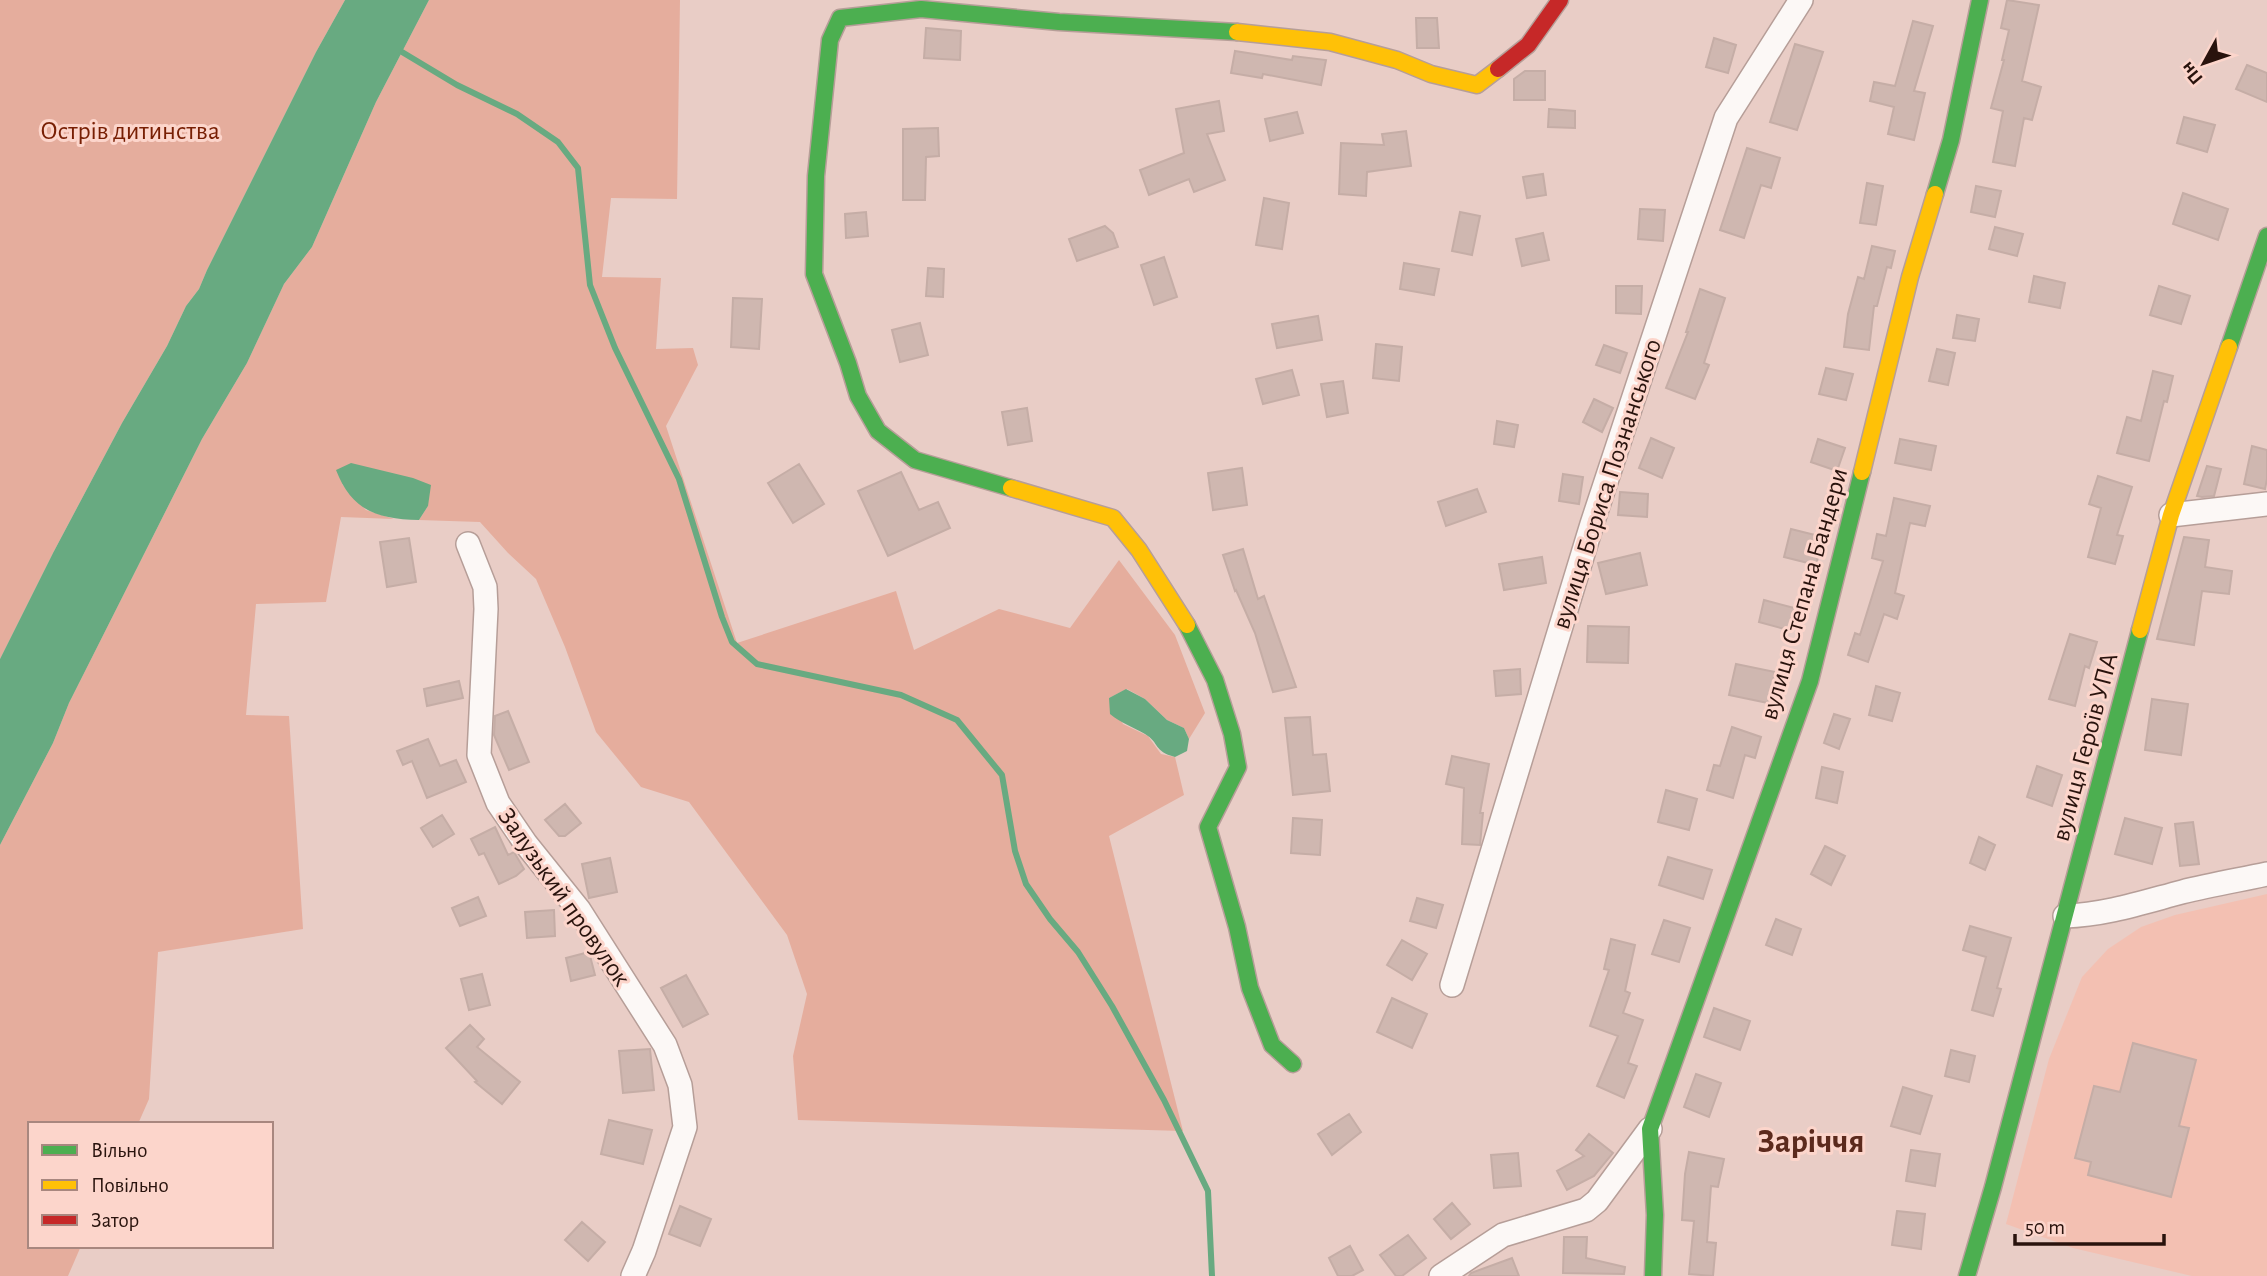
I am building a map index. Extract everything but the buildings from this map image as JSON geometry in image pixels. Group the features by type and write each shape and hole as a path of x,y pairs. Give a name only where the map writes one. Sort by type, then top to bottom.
{"street":[{"path":"1293,1064 1272,1045 1250,988 1237,927 1208,827 1238,767 1232,734 1215,680 1194,636 1139,550 1113,518 915,460 877,431 858,396 814,274 816,176 830,40 840,18 921,9 1059,22 1265,34 1330,42 1396,60 1431,74 1478,85 1528,45 1560,0"},
{"name":"вулиця Бориса Познанського","path":"1452,985 1592,524 1726,118 1801,0"},
{"name":"вулиця Степана Бандери","path":"1653,1276 1655,1215 1650,1129 1810,681 1910,277 1951,140 1980,0"},
{"name":"вулиця Героїв УПА","path":"1967,1276 1993,1188 2171,515 2267,236"},
{"path":"2171,515 2267,504"},
{"name":"Залузький провулок","path":"468,544 485,587 479,755 498,803 526,844 579,910 665,1045 680,1085 685,1127 644,1251 633,1276"},
{"path":"2065,916 2111,911 2267,874"},
{"path":"1441,1276 1503,1235 1586,1210 1597,1201 1650,1129"}],"shaded area":[{"path":"345,0 429,0 376,102 312,247 284,284 247,363 202,439 0,845 0,659 122,423 167,346 186,306 199,289 316,52"},
{"path":"351,463 431,485 428,506 419,520 378,515 358,504 342,484 336,470"},
{"path":"1126,689 1145,699 1167,720 1184,728 1189,739 1187,751 1175,757 1168,755 1145,734 1110,714 1109,698"},
{"path":"2267,894 2267,1276 2192,1276 2073,1248 2006,1224 2049,1059 2082,977 2108,949 2141,927 2175,915"}],"green space":[{"name":"Острів дитинства","path":"0,0 345,0 316,52 199,289 186,306 167,346 122,423 0,659"},
{"path":"429,0 680,0 677,199 611,198 602,277 661,278 656,349 693,348 698,365 666,426 737,643 896,591 914,650 999,609 1070,628 1119,560 1175,635 1205,713 1189,739 1184,728 1167,720 1145,699 1127,689 1109,698 1123,724 1148,736 1161,754 1175,757 1184,795 1109,836 1183,1131 798,1120 793,1056 807,994 787,935 689,802 641,787 596,732 565,647 536,579 480,522 419,520 428,506 342,484 366,510 394,519 341,517 326,602 256,604 246,715 289,716 303,929 158,952 149,1099 139,1122 28,1122 28,1248 80,1248 68,1276 0,1276 0,845 202,439 247,363 284,284 312,247 376,102"}],"waterway":[{"path":"402,52 457,85 517,114 558,142 578,168 590,285 615,348 679,479 732,642 757,664 901,695 957,720 1002,775 1015,851 1026,884 1050,919 1078,952 1112,1006 1164,1100 1208,1191 1212,1276"}],"traffic: fast":[{"path":"1935,194 1951,140 1980,0"},
{"path":"1011,488 915,460 878,431 858,396 814,274 816,176 830,40 840,18 921,9 1059,22 1237,32"},
{"path":"2229,347 2267,236"},
{"path":"1653,1276 1655,1215 1650,1129 1810,681 1862,472"},
{"path":"1187,625 1215,680 1232,734 1238,767 1208,827 1237,927 1250,988 1272,1045 1293,1064"},
{"path":"1967,1276 2140,630"}],"traffic: slow":[{"path":"1237,32 1330,42 1397,60 1431,74 1477,85 1498,69"},
{"path":"1862,472 1910,277 1935,194"},
{"path":"2140,630 2171,515 2229,347"},
{"path":"1011,488 1113,518 1139,550 1187,625"}],"traffic: jam":[{"path":"1498,69 1528,45 1560,0"}],"district":[{"name":"Заріччя","path":"1811,1142"}]}
